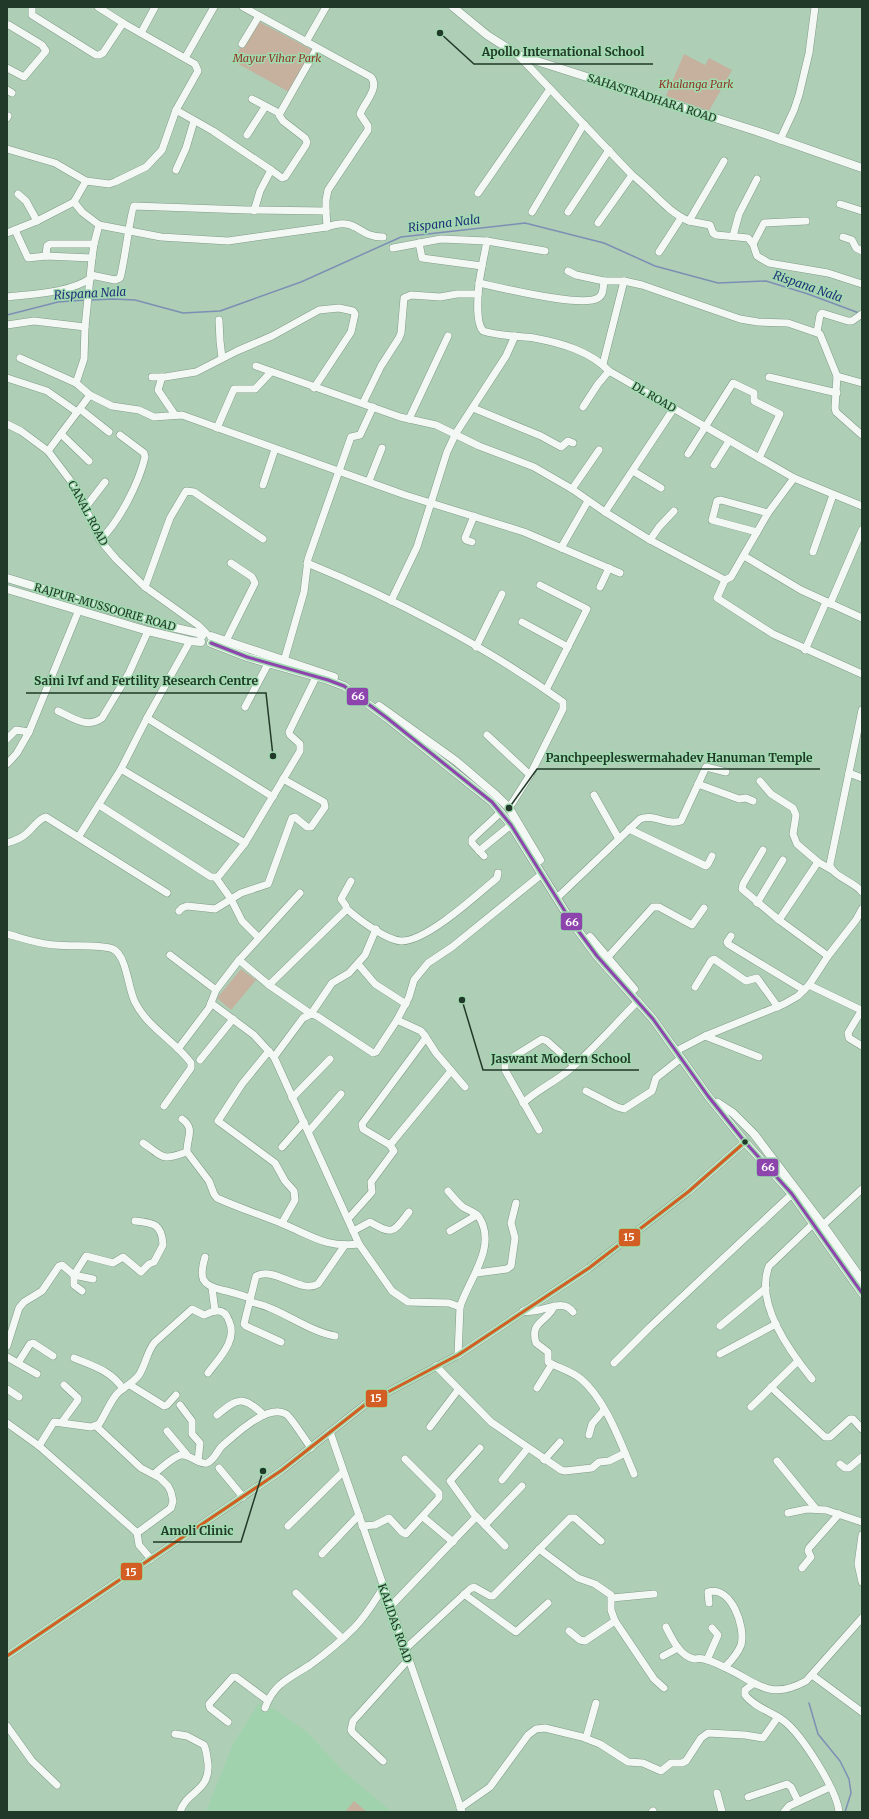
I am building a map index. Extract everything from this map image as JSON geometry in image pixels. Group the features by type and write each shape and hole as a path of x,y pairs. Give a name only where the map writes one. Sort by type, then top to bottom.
{"main road":[{"name":"SAHASTRADHARA ROAD","path":"453,7 487,35 518,55 862,168"},
{"name":"RAJPUR-MUSSOORIE ROAD","path":"7,578 158,624 198,633 206,638 268,664 344,686 387,718 482,794 501,812 511,825 571,921 597,956 653,1019 680,1059 708,1096 792,1194 814,1223 862,1293"},
{"name":"RAJPUR-MUSSOORIE ROAD","path":"7,589 78,612 190,641 206,638 226,641 324,673 349,685 456,761 490,788 509,808 560,895 592,940 655,1014 720,1106 733,1113 753,1134 823,1225 862,1280"},
{"path":"745,1131 753,1134 753,1144 745,1141 745,1131"}],"street":[{"path":"32,7 32,15 96,55 103,53 123,23"},
{"path":"7,149 55,162 68,168 86,181 109,184 146,167 162,150 176,110 197,74 197,66 98,7"},
{"path":"141,33 155,7"},
{"path":"185,58 214,7"},
{"path":"243,7 371,77 375,83 360,114 368,126 368,130 328,190 326,200 327,227"},
{"path":"306,42 326,7"},
{"path":"780,140 799,96 809,53 815,7"},
{"path":"242,44 259,16"},
{"path":"7,68 24,77 46,51 42,45 8,25"},
{"path":"176,110 213,131 282,178 285,177 307,142 303,136 280,118 279,113 317,48"},
{"path":"518,55 632,175 643,183 680,218 710,225 714,234 745,237 751,240 757,256 769,263 828,273 862,284"},
{"path":"478,193 550,89"},
{"path":"252,99 279,113"},
{"path":"248,135 265,107"},
{"path":"176,170 186,148 194,121"},
{"path":"532,212 584,124"},
{"path":"568,212 609,150"},
{"path":"689,221 724,161"},
{"path":"254,210 260,191 271,170"},
{"path":"598,223 632,175"},
{"path":"733,236 739,214 757,179"},
{"path":"7,233 37,221 74,202 86,181"},
{"path":"18,194 26,202 37,221"},
{"path":"74,202 89,218 99,225 161,237 228,241 327,227 339,223 349,224 368,235 382,237"},
{"path":"840,204 862,211"},
{"path":"7,297 33,295 76,286 90,278 115,280 120,278 130,232 131,209 134,206 326,211"},
{"path":"659,252 680,218"},
{"path":"753,244 764,223 806,220"},
{"path":"76,383 84,359 85,327 92,258 99,225"},
{"path":"15,230 28,258 46,256 92,258"},
{"path":"843,237 852,240 856,248 862,251"},
{"path":"393,248 441,239 487,241 544,251"},
{"name":"DL ROAD","path":"487,241 478,294 479,322 483,331 535,338 581,351 603,364 609,371 794,478 862,506"},
{"path":"419,243 422,258 482,266"},
{"path":"46,256 47,246 50,244 94,244"},
{"path":"568,271 576,275 604,281 624,281 642,285 740,319 758,322 788,323 817,332 823,340 837,376 836,412 862,435"},
{"path":"479,283 561,300 581,302 600,298 604,281"},
{"path":"603,364 624,281"},
{"path":"362,403 381,366 401,333 404,298 411,295 440,297 456,294 478,294"},
{"path":"152,377 196,372 222,358 272,336 319,310 339,308 353,311 355,314 351,332 314,388"},
{"path":"817,332 822,313 852,321 862,314"},
{"path":"219,320 222,358"},
{"path":"7,325 34,321 85,327"},
{"path":"409,419 448,336"},
{"path":"391,601 417,547 447,452 456,434 506,356 515,336"},
{"path":"20,358 76,383 90,395 106,404 125,409 139,410 154,417 175,415 182,416 430,502 524,532 620,573"},
{"path":"256,366 314,388 409,419 436,424 479,446 534,466 650,540 725,580 731,578 768,513 794,478"},
{"path":"583,407 598,384 609,371"},
{"path":"217,428 234,389 255,389 271,372"},
{"path":"837,376 862,383"},
{"path":"162,377 158,390 175,415"},
{"path":"769,377 837,393"},
{"path":"7,378 47,391 109,432"},
{"path":"688,454 734,383 754,393 754,401 780,415 759,458"},
{"path":"48,451 90,395"},
{"path":"284,661 304,592 307,564 339,470 351,437 360,435 373,407"},
{"path":"473,408 541,436 561,447 567,441 573,443"},
{"path":"605,512 674,408"},
{"name":"CANAL ROAD","path":"7,424 22,431 48,451 76,488 100,540 116,559 145,587 198,625 206,638"},
{"path":"61,434 89,461"},
{"path":"100,540 109,532 126,503 145,457 144,453 120,435"},
{"path":"714,465 729,441"},
{"path":"369,481 382,448"},
{"path":"263,485 274,449"},
{"path":"572,489 599,450"},
{"path":"633,471 661,488"},
{"path":"85,508 105,482"},
{"path":"145,587 170,518 186,491 194,492 263,539"},
{"path":"813,552 833,495"},
{"path":"757,532 712,520 718,501 721,500 768,513"},
{"path":"561,548 588,501"},
{"path":"650,540 659,527 674,511"},
{"path":"472,542 466,540 465,538 474,516"},
{"path":"806,650 862,530"},
{"path":"744,556 801,590 862,618"},
{"path":"226,641 255,583 252,577 231,563"},
{"path":"307,564 355,583 391,601 476,647 563,702 564,707 530,775 509,808"},
{"path":"600,587 609,568"},
{"path":"725,580 717,598 773,634 862,674"},
{"path":"540,585 587,609 546,690"},
{"path":"476,647 502,594"},
{"path":"7,764 17,753 29,732 78,612"},
{"path":"522,622 568,647"},
{"path":"58,711 84,723 96,722 102,718 129,673 148,631"},
{"path":"79,836 121,768 190,641"},
{"path":"245,707 268,664"},
{"path":"216,878 220,876 245,843 301,747 289,732 316,677"},
{"path":"832,870 830,864 862,710"},
{"path":"147,718 272,797"},
{"path":"7,739 16,730 29,732"},
{"path":"487,735 530,775"},
{"path":"560,895 628,829 643,817 673,822 680,821 706,766 726,772"},
{"path":"121,768 245,843"},
{"path":"849,773 862,778"},
{"path":"179,911 187,906 215,910 245,892 268,884 291,819 295,817 307,827 311,827 325,807 324,802 283,779"},
{"path":"760,781 771,794 794,808 796,815 793,827 794,839 802,848 818,862 857,887 862,892"},
{"path":"698,784 740,799 746,798 754,801"},
{"path":"594,795 619,839"},
{"path":"99,805 211,877 216,878 232,899 242,922 258,937"},
{"path":"501,812 472,839 472,843 481,853 511,825"},
{"path":"7,843 19,839 44,817 79,836 167,893"},
{"path":"628,829 704,865 708,864 712,856"},
{"path":"763,850 742,886 743,891 828,956"},
{"path":"757,902 783,860"},
{"path":"779,920 818,862"},
{"path":"351,881 341,899 347,909 362,922 395,940 408,940 416,938 468,903 497,878 498,873"},
{"path":"239,960 269,985 311,1014 317,1016 373,1053 376,1052 397,1020 406,1004 413,982 428,963 452,948 542,874"},
{"path":"178,1049 211,1003 216,990 239,960 258,937 300,893"},
{"path":"607,958 653,907 659,907 692,925 704,908"},
{"path":"269,985 347,909"},
{"path":"680,1049 705,1036 778,1007 798,996 807,988 828,956 856,920 862,909"},
{"path":"274,1057 303,1018 311,1014 332,983 349,973 358,964 367,952 376,929"},
{"path":"7,934 53,945 106,947 115,950 122,959 135,1002 153,1024 192,1065 164,1106"},
{"path":"731,936 727,942 728,944 807,988 861,1010 848,1033 849,1038 862,1046"},
{"path":"170,955 216,990"},
{"path":"695,987 711,961 714,959 746,981 757,978 778,1007"},
{"path":"358,964 375,984 406,1004"},
{"path":"523,1103 536,1091 557,1080 574,1065 638,1001"},
{"path":"211,1003 254,1035 274,1057 292,1098 309,1131 324,1168 359,1244 392,1291 403,1300 413,1303 449,1304 460,1307"},
{"path":"200,1060 233,1019"},
{"path":"397,1020 421,1031 436,1054 465,1087"},
{"path":"348,1218 372,1192 371,1182 394,1153 394,1149 390,1145 363,1129 362,1124 423,1043 425,1036"},
{"path":"705,1036 759,1057"},
{"path":"539,1130 505,1070 506,1061 542,1039 547,1041 574,1065"},
{"path":"269,1051 242,1084 218,1122 275,1162 286,1181 294,1191 295,1200 282,1223"},
{"path":"292,1098 330,1059"},
{"path":"586,1091 617,1108 624,1109 652,1091 656,1078 680,1059"},
{"path":"390,1145 451,1071"},
{"path":"309,1131 341,1094"},
{"path":"182,1119 187,1122 190,1130 187,1152 209,1181 215,1196 324,1242 346,1245 359,1244"},
{"path":"282,1147 304,1122"},
{"path":"7,1656 243,1497 311,1448 367,1403 458,1355 522,1311 568,1283 610,1254 688,1192 745,1141"},
{"path":"143,1143 165,1158 170,1158 187,1152"},
{"path":"736,1149 746,1148 755,1151"},
{"path":"823,1225 862,1189"},
{"path":"448,1192 462,1206 477,1215 481,1222 484,1237 482,1257 477,1273 467,1289 460,1307 458,1355"},
{"path":"614,1363 650,1327 792,1194"},
{"path":"477,1273 507,1269 511,1266 515,1238 511,1223 516,1204"},
{"path":"353,1231 370,1222 386,1231 390,1231 396,1228 409,1212"},
{"path":"450,1231 477,1215"},
{"path":"82,1291 74,1285 74,1275 87,1256 113,1263 123,1257 141,1272 148,1265 154,1262 164,1245 160,1231 158,1227 151,1223 136,1221"},
{"path":"812,1379 798,1362 785,1342 776,1324 766,1288 769,1266 814,1223"},
{"path":"281,1342 245,1326 255,1279 261,1274 283,1278 306,1287 318,1284 346,1245"},
{"path":"205,1257 202,1266 203,1277 206,1284 212,1288 250,1300 315,1330 335,1336"},
{"path":"7,1346 19,1308 24,1302 42,1292 59,1266 62,1265 74,1275 93,1279"},
{"path":"212,1288 215,1311"},
{"path":"720,1326 766,1288"},
{"path":"522,1311 535,1312 554,1306 565,1305 573,1312"},
{"path":"554,1306 551,1312 539,1323 535,1331 536,1343 549,1359 582,1381 592,1392 604,1410 634,1474"},
{"path":"96,1426 102,1420 117,1394 130,1385 140,1372 151,1347 190,1309 196,1310 205,1315 215,1311 226,1314 231,1325 231,1334 228,1346 208,1373"},
{"path":"720,1354 776,1324"},
{"path":"18,1363 30,1344 33,1343 53,1356"},
{"path":"7,1356 37,1374"},
{"path":"74,1358 110,1374 118,1380 123,1389"},
{"path":"537,1388 549,1359"},
{"path":"751,1407 798,1362"},
{"path":"436,1366 491,1422 544,1460 565,1471 592,1468 599,1462 609,1462 625,1454"},
{"path":"62,1422 78,1400 78,1398 64,1384"},
{"path":"130,1385 164,1406 166,1406 176,1395"},
{"path":"771,1387 825,1437 830,1437 850,1419 862,1429"},
{"path":"7,1389 19,1397"},
{"path":"430,1427 458,1390"},
{"path":"217,1415 234,1402 238,1401 251,1404 264,1415"},
{"path":"180,1405 192,1422 192,1434 200,1443 198,1461"},
{"path":"589,1436 592,1424 604,1410"},
{"path":"166,1431 186,1455 203,1463 208,1462 228,1441 264,1415 278,1412 288,1415 311,1448"},
{"path":"38,1446 52,1424 57,1421 76,1425 96,1426 138,1466 154,1474 168,1486 172,1496 172,1505 168,1511 137,1533"},
{"path":"7,1423 38,1446 137,1533 139,1545 151,1560"},
{"name":"KALIDAS ROAD","path":"330,1432 404,1650 461,1810"},
{"path":"544,1460 560,1442"},
{"path":"480,1448 450,1481 476,1516 506,1546"},
{"path":"502,1480 528,1448"},
{"path":"154,1474 178,1456 186,1455"},
{"path":"840,1464 845,1468 849,1468 862,1457"},
{"path":"362,1526 375,1525 389,1518 402,1532 406,1534 439,1498 440,1494 405,1459"},
{"path":"777,1460 816,1509"},
{"path":"219,1468 243,1497"},
{"path":"288,1526 343,1472"},
{"path":"485,1525 522,1486"},
{"path":"788,1513 800,1510 826,1510 862,1522"},
{"path":"802,1568 811,1557 808,1551 809,1548 839,1514"},
{"path":"322,1554 358,1515"},
{"path":"390,1607 476,1516"},
{"path":"423,1517 453,1542"},
{"path":"404,1650 464,1594 474,1587 490,1596 493,1596 572,1517 601,1541"},
{"path":"862,1535 858,1564 862,1582"},
{"path":"539,1549 578,1578 595,1584 608,1592 612,1598 611,1610 615,1621 654,1679 664,1688"},
{"path":"265,1708 268,1700 276,1688 286,1679 310,1664 360,1622 383,1588"},
{"path":"709,1603 708,1592 716,1592 732,1602 737,1613 742,1634 741,1646 725,1667"},
{"path":"296,1593 342,1638"},
{"path":"464,1594 516,1632 548,1603"},
{"path":"612,1598 654,1594"},
{"path":"666,1627 678,1648 692,1658 707,1660 725,1667 753,1684 771,1689 791,1688 806,1681 862,1618"},
{"path":"569,1632 580,1640 585,1641 615,1621"},
{"path":"707,1660 718,1635 712,1628"},
{"path":"663,1656 678,1648"},
{"path":"383,1761 353,1733 351,1725 408,1660"},
{"path":"812,1675 862,1712"},
{"path":"228,1722 210,1708 209,1704 233,1677 236,1677 268,1700"},
{"path":"753,1684 745,1690 747,1698 778,1717 791,1727 802,1740 830,1787 836,1800 839,1812"},
{"path":"586,1738 596,1703"},
{"path":"461,1810 490,1787 528,1735 536,1729 545,1728 586,1738 600,1744 628,1762 643,1763 661,1771 671,1763 682,1763 686,1761 705,1734 723,1733 763,1738 778,1717"},
{"path":"7,1726 32,1761 57,1785"},
{"path":"175,1734 187,1736 204,1745 208,1766 208,1774 202,1787 184,1804 180,1812"},
{"path":"748,1797 787,1784 791,1786 798,1801"},
{"path":"784,1812 789,1806 798,1801 830,1787"},
{"path":"717,1793 722,1812"}],"shaded area":[{"path":"259,1703 265,1708 274,1709 307,1732 344,1772 392,1812 206,1812 233,1744"}],"green space":[{"name":"Mayur Vihar Park","path":"256,20 312,50 289,92 233,61"},
{"name":"Khalanga Park","path":"684,54 705,65 709,58 732,70 709,111 666,96"},
{"path":"241,969 256,980 231,1010 217,998"},
{"path":"354,1801 367,1812 345,1812"}],"waterway":[{"name":"Rispana Nala","path":"91,300 135,300 183,313 220,311 301,282 401,237 525,223 604,243 655,266 718,283 766,281 808,294 859,313"},
{"name":"Rispana Nala","path":"7,315 58,302 85,300"},
{"path":"809,1703 818,1734 840,1761 849,1779 851,1793 845,1812"}],"transit line":[{"name":"66","path":"211,643 247,657 344,686 387,718 492,802 511,825 571,921 597,956 653,1019 708,1096 745,1142 792,1194 862,1293"},
{"name":"15","path":"7,1656 282,1470 367,1403 458,1355 589,1268 688,1192 745,1142"}],"place":[{"name":"Apollo International School","path":"440,33"},
{"name":"Saini Ivf and Fertility Research Centre","path":"273,756"},
{"name":"Panchpeepleswermahadev Hanuman Temple","path":"509,808"},
{"name":"Jaswant Modern School","path":"462,1000"},
{"name":"Amoli Clinic","path":"263,1471"}]}
